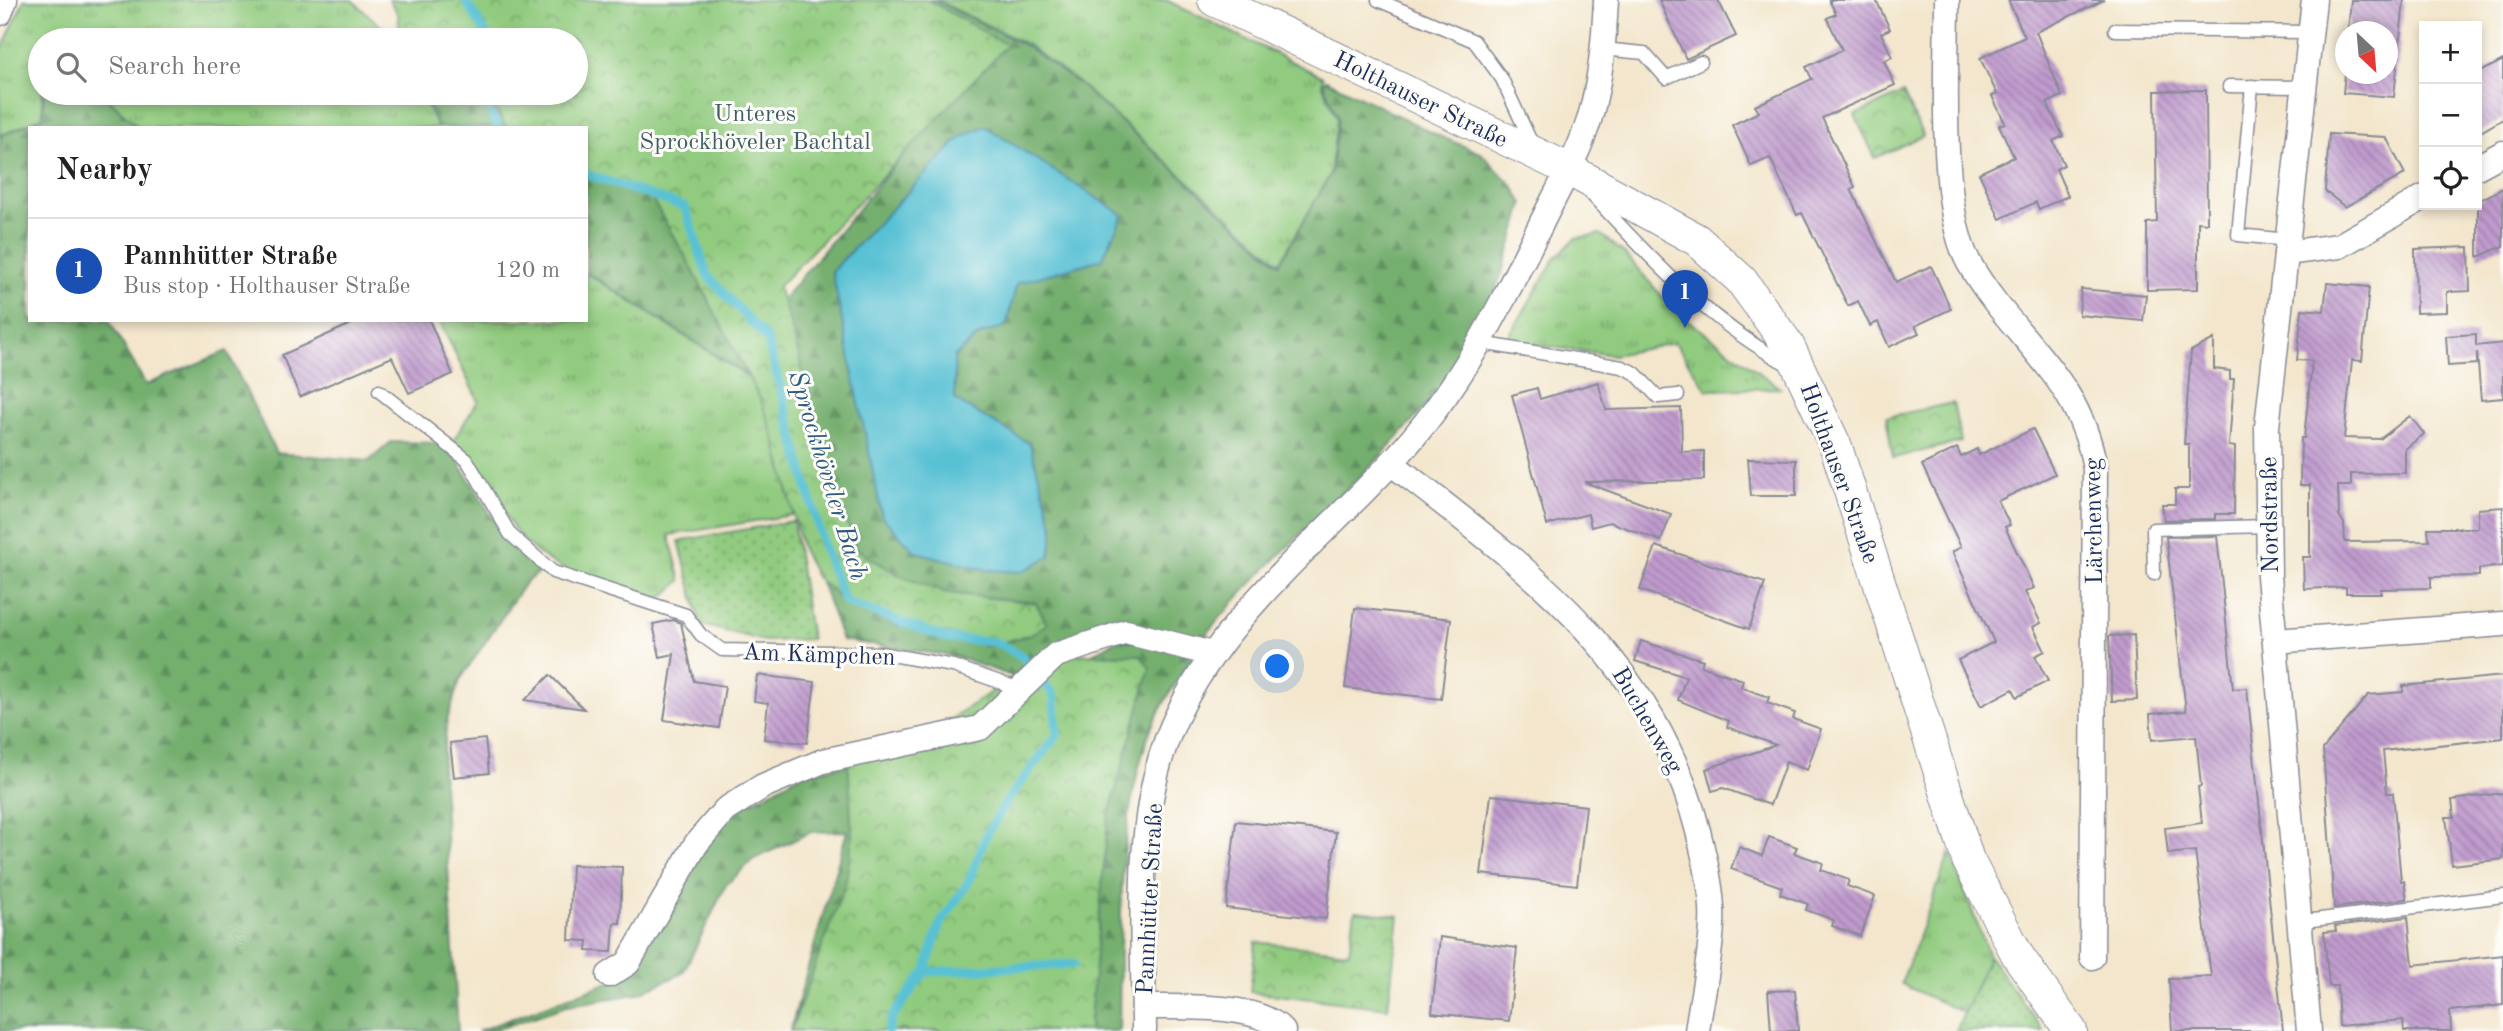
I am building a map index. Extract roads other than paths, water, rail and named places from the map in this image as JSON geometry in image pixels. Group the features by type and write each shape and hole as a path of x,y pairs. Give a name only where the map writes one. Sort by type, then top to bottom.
{"street":[{"path":"0,13 5,0"},
{"name":"Holthauser Straße","path":"1214,0 1568,169 1697,240 1741,280 1788,345 1804,374 1836,447 1968,860 2018,956 2071,1031"},
{"name":"Pannhütter Straße","path":"1283,1031 1276,1022 1256,1014 1144,1019 1145,868 1158,767 1183,706 1212,654 1288,566 1391,463 1430,418 1481,343 1568,169 1589,120 1602,49 1606,0"},
{"name":"Lärchenweg","path":"1947,0 1949,163 1958,234 1968,261 1993,298 2071,397 2088,431 2095,467 2092,957"},
{"name":"Nordstraße","path":"2309,1031 2297,922 2275,642 2267,427 2314,0"},
{"path":"2482,164 2503,153"},
{"path":"2287,246 2339,246 2419,200"},
{"name":"Buchenweg","path":"1391,463 1499,547 1565,605 1620,667 1657,727 1687,791 1704,856 1712,923 1697,1031"},
{"path":"2275,642 2503,624"},
{"path":"609,975 628,963 695,844 725,810 743,797 823,761 980,728 1056,655 1126,632 1212,654"}],"lane":[{"path":"1378,0 1474,41 1502,79 1536,154"},
{"path":"2115,30 2310,32"},
{"path":"1602,49 1644,53 1666,78 1701,62"},
{"path":"2230,86 2304,87"},
{"path":"2252,86 2238,235 2287,246"},
{"path":"1568,169 1689,297 1748,344 1804,374"},
{"path":"1481,343 1622,367 1635,373 1658,397 1678,395"},
{"name":"Am Kämpchen","path":"379,391 467,460 510,534 553,572 686,615 701,635 722,650 881,653 953,666 1020,689"},
{"path":"2154,574 2153,530 2269,526"},
{"path":"2297,922 2503,896"}],"water":[{"path":"985,126 1123,215 1102,259 1017,283 1006,326 979,335 954,357 955,400 1030,444 1054,529 1050,556 1022,572 987,570 916,552 882,517 832,271 961,137"}],"waterway":[{"name":"Sprockhöveler Bach","path":"465,0 482,28"},
{"name":"Sprockhöveler Bach","path":"487,105 497,126"},
{"name":"Sprockhöveler Bach","path":"588,175 685,207 707,275 767,339 824,548 845,602 946,638 996,642 1023,657 1054,695 1057,735 1006,802 986,836 968,883 940,924 925,972 892,1017 888,1031"},
{"path":"925,972 1074,964"}],"place":[{"name":"Pannhütter Straße","path":"1685,328"}],"park label":[{"name":"Unteres Sprockhöveler Bachtal","path":"755,127"}]}
